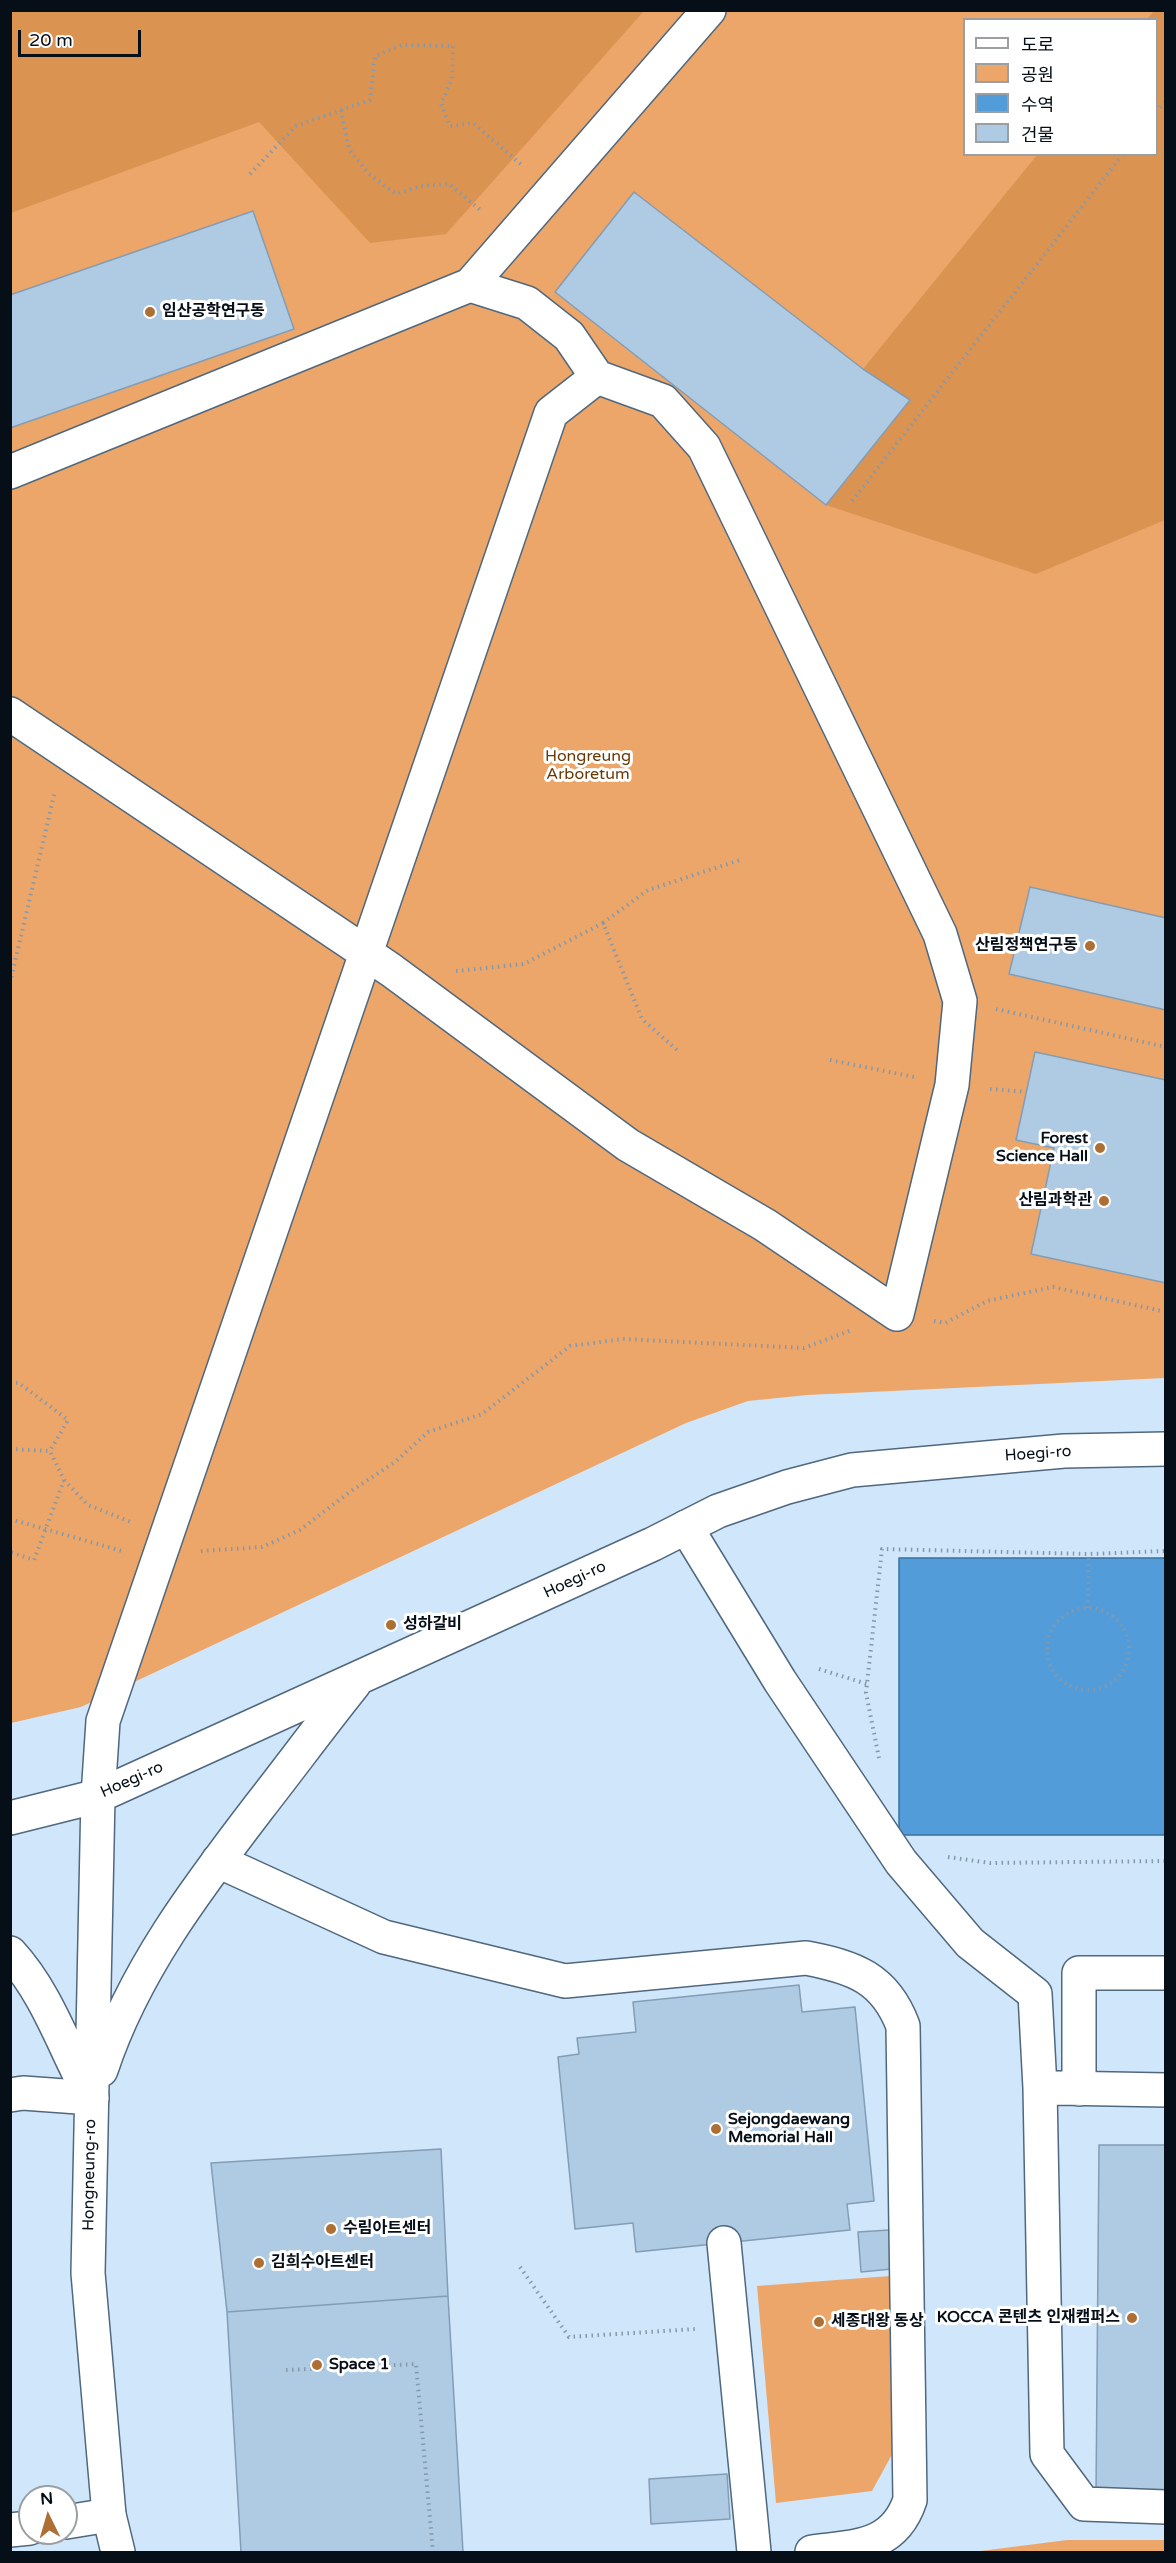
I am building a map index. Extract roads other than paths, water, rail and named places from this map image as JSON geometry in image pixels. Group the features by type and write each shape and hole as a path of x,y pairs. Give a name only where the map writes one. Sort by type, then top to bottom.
{"main road":[{"path":"10,472 470,285 709,10"},
{"path":"10,714 366,953 628,1145 765,1225 897,1314 952,1085 960,1001 940,934 704,447 663,401 597,377 569,336 527,303 470,285"},
{"name":"Hongneung-ro","path":"117,2553 110,2515 88,2273 98,1797 103,1720 551,413 597,377"},
{"name":"Hoegi-ro","path":"10,1818 98,1797 359,1679 718,1511 767,1494 852,1470 1064,1451 1166,1449"},
{"path":"687,1527 780,1681 902,1862 970,1942 1035,1994 1040,2088 1047,2454 1084,2504 1166,2507"},
{"path":"92,2098 112,2035 140,1980 218,1861 303,1747 359,1679"},
{"path":"218,1861 384,1938 565,1981 806,1958 833,1963 869,1978 894,2002 903,2026 910,2500 904,2518 888,2536 860,2546 812,2553"},
{"path":"10,1953 40,1992 64,2046 92,2098"},
{"path":"1079,2089 1079,1973 1166,1973"},
{"path":"1040,2088 1166,2090"},
{"path":"10,2095 23,2093 92,2098"},
{"path":"724,2243 754,2553"},
{"path":"78,2520 110,2515"}],"water":[{"path":"899,1558 1165,1558 1165,1835 899,1835"}],"place":[{"name":"임산공학연구동","path":"150,312"},
{"name":"산림정책연구동","path":"1090,946"},
{"name":"Forest Science Hall","path":"1100,1148"},
{"name":"산림과학관","path":"1104,1201"},
{"name":"성하갈비","path":"391,1625"},
{"name":"Sejongdaewang Memorial Hall","path":"716,2129"},
{"name":"수림아트센터","path":"331,2229"},
{"name":"김희수아트센터","path":"259,2263"},
{"name":"KOCCA 콘텐츠 인재캠퍼스","path":"1132,2318"},
{"name":"세종대왕 동상","path":"819,2322"},
{"name":"Space 1","path":"317,2365"}],"park label":[{"name":"Hongreung Arboretum","path":"588,766"}]}
